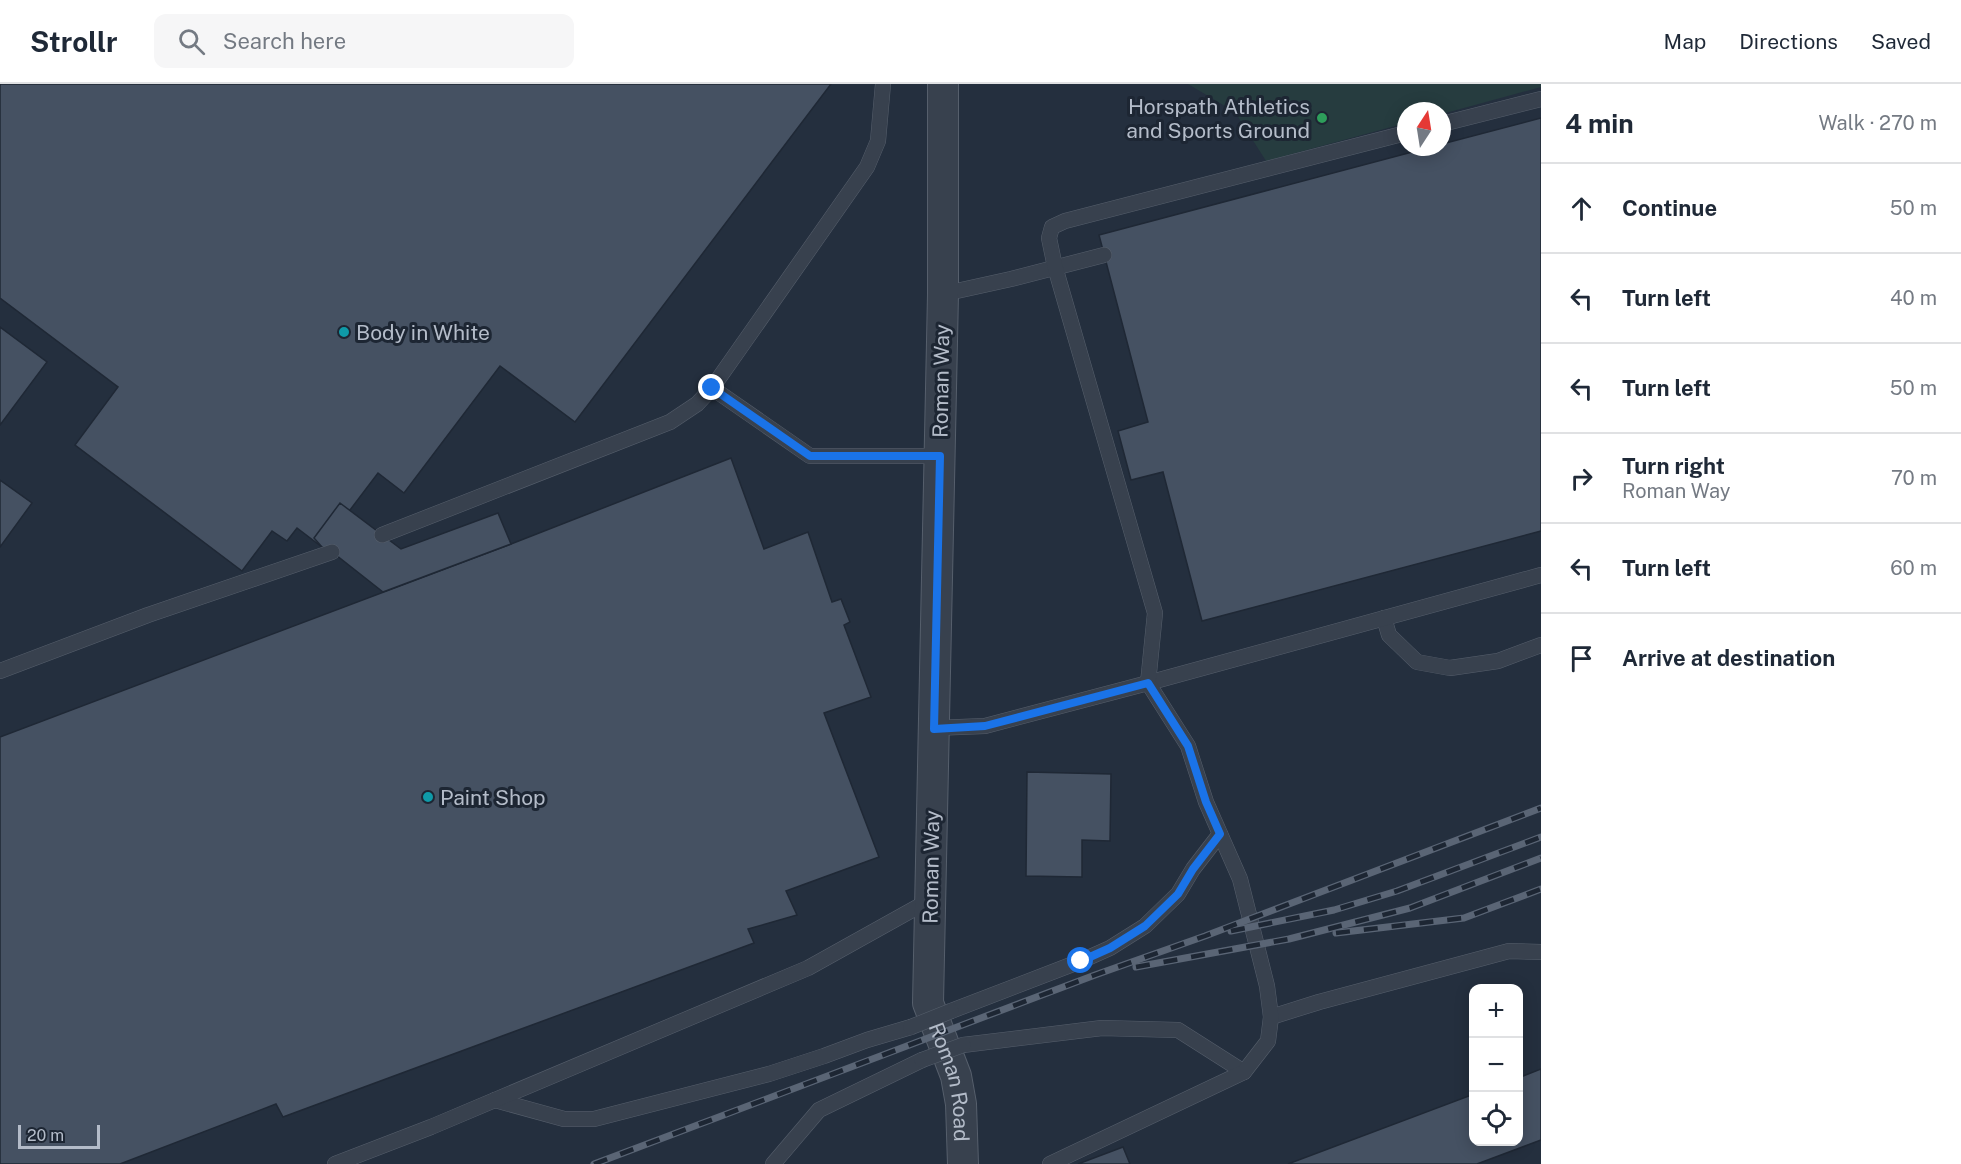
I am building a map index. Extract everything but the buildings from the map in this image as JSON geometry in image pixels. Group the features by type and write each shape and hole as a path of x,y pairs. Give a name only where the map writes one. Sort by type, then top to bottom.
{"street":[{"name":"Roman Way","path":"939,1007 930,900 943,294 943,84"},
{"name":"Roman Road","path":"939,1007 961,1104 963,1164"}],"lane":[{"path":"382,535 670,422 697,404 712,388 867,167 878,141 883,84"},
{"path":"1451,122 1541,99"},
{"path":"1050,1164 1244,1072 1268,1041 1271,1017 1267,986 1240,879 1206,802 1188,746 1148,683 1155,613 1055,267 1049,238 1052,227 1065,221 1397,136"},
{"path":"943,294 1104,255"},
{"path":"712,388 810,456 940,456"},
{"path":"0,671 148,615 332,552"},
{"path":"934,729 985,726 1541,575"},
{"path":"1384,618 1389,635 1417,662 1450,668 1498,661 1541,645"},
{"path":"495,1100 564,1119 594,1119 768,1074 910,1027 939,1007 1081,961 1110,948 1145,926 1178,894 1193,869 1220,834"},
{"path":"335,1164 431,1127 808,968 930,900"},
{"path":"1271,1017 1509,951 1541,952"},
{"path":"773,1164 819,1110 922,1060 963,1044 1102,1028 1178,1030 1244,1072"}],"green space":[{"name":"Horspath Athletics and Sports Ground","path":"1188,84 1541,84 1541,87 1451,112 1451,102 1397,102 1397,125 1266,161 1235,112"}],"railway":[{"path":"594,1164 1541,808"},
{"path":"1231,931 1334,910 1397,891 1541,837"},
{"path":"1136,967 1289,939 1410,908 1541,858"},
{"path":"1336,933 1464,918 1541,889"}],"place":[{"name":"Horspath Athletics and Sports Ground","path":"1322,118"},
{"name":"Body in White","path":"344,332"},
{"name":"Paint Shop","path":"428,797"}],"route":[{"path":"712,388 810,456 940,456 934,729 985,726 1148,683 1188,746 1206,802 1220,834 1193,869 1178,894 1145,926 1110,948 1081,961"}]}
